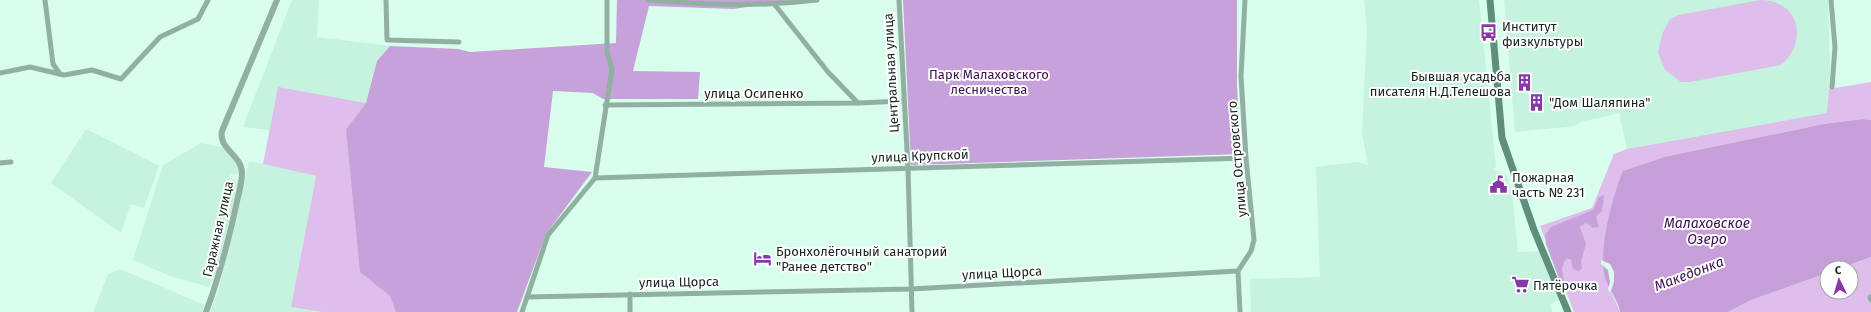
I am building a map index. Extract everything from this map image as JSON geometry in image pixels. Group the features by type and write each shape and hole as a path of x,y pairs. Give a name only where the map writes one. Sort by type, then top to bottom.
{"main road":[{"path":"1490,0 1502,138 1534,230 1568,312"}],"street":[{"path":"45,0 53,64 60,74"},
{"path":"0,73 30,67 64,75 92,70 121,79 160,37 198,19 208,0"},
{"name":"Гаражная улица","path":"206,312 214,291 231,227 242,172 238,160 224,145 221,137 277,0"},
{"path":"386,0 387,40 459,42"},
{"path":"522,312 548,235 595,178 605,104 612,69 606,53 607,0"},
{"path":"649,0 775,5 817,0"},
{"name":"Центральная улица","path":"899,0 903,101 908,168 912,312"},
{"name":"улица Островского","path":"1238,271 1251,250 1254,240 1246,158 1241,76 1245,0"},
{"path":"1831,0 1835,46 1832,87"},
{"path":"775,5 828,72 858,103"},
{"name":"улица Осипенко","path":"605,104 858,103 903,101"},
{"name":"улица Крупской","path":"595,178 1246,158"},
{"path":"0,163 11,162"},
{"path":"1238,271 1240,312"},
{"name":"улица Щорса","path":"527,297 911,289 1238,271"},
{"path":"630,294 630,312"}],"shaded area":[{"path":"292,0 319,0 317,37 390,46 377,61 366,103 278,88 270,130 243,127"},
{"path":"1364,0 1479,0 1496,167 1492,169 1507,175 1513,201 1518,252 1542,251 1560,299 1551,304 1552,312 1251,312 1250,279 1320,277 1316,167 1357,162 1368,165 1362,134 1367,31"},
{"path":"1504,0 1828,0 1830,70 1828,113 1627,149 1619,113 1581,122 1575,126 1515,132"},
{"path":"1760,0 1773,2 1784,7 1791,14 1796,24 1797,34 1795,45 1790,55 1781,65 1690,82 1681,82 1665,70 1658,53 1662,34 1670,19 1679,15"},
{"path":"1871,82 1871,120 1863,119 1824,124 1668,156 1665,158 1605,278 1620,312 1574,312 1540,226 1592,208 1614,154 1627,149 1827,113 1829,89"},
{"path":"278,87 366,103 346,129 390,296 398,312 322,312 291,307 316,176 263,164"},
{"path":"86,129 159,166 144,208 131,204 121,233 51,183"},
{"path":"201,143 226,148 240,166 240,175 230,173 229,178 239,181 217,269 209,287 167,275 133,260 163,165"},
{"path":"249,161 316,176 291,307 322,312 210,312 219,289"},
{"path":"1871,257 1871,312 1728,312 1751,300 1819,276 1819,300 1859,300 1859,261"},
{"path":"120,269 205,305 202,312 93,312 108,274"}],"green space":[{"path":"617,0 792,0 734,9 649,6 633,71 700,72 698,99 603,99 593,93 553,91 544,167 592,172 546,234 517,312 396,312 390,296 360,272 346,129 366,103 377,61 390,46 458,49 470,52 616,43"},
{"name":"Парк Малаховского лесничества","path":"903,0 1237,0 1237,86 1241,154 911,165"},
{"path":"1603,195 1602,211 1596,217 1599,227 1593,228 1586,223 1580,227 1586,244 1581,261 1582,269 1578,271 1573,269 1571,260 1567,258 1562,269 1564,283 1561,284 1546,244 1545,235 1551,227 1593,210 1599,197"}],"water":[{"name":"Малаховское Озеро","path":"1863,119 1871,120 1871,257 1859,261 1859,260 1819,260 1819,276 1751,300 1728,312 1620,312 1605,278 1603,254 1607,224 1623,171 1668,156 1824,124"}],"pier":[{"path":"1601,260 1610,264 1614,272 1614,282 1610,293 1608,289 1610,282 1608,270 1601,264"}],"place":[{"name":"Институт физкультуры","path":"1489,33"},
{"name":"Бывшая усадьба писателя Н.Д.Телешова","path":"1524,83"},
{"name":"\"Дом Шаляпина\"","path":"1536,102"},
{"name":"Пожарная часть № 231","path":"1499,184"},
{"name":"Бронхолёгочный санаторий \"Ранее детство\"","path":"763,258"},
{"name":"Пятёрочка","path":"1520,285"}],"water label":[{"name":"Македонка","path":"1689,274"}]}
